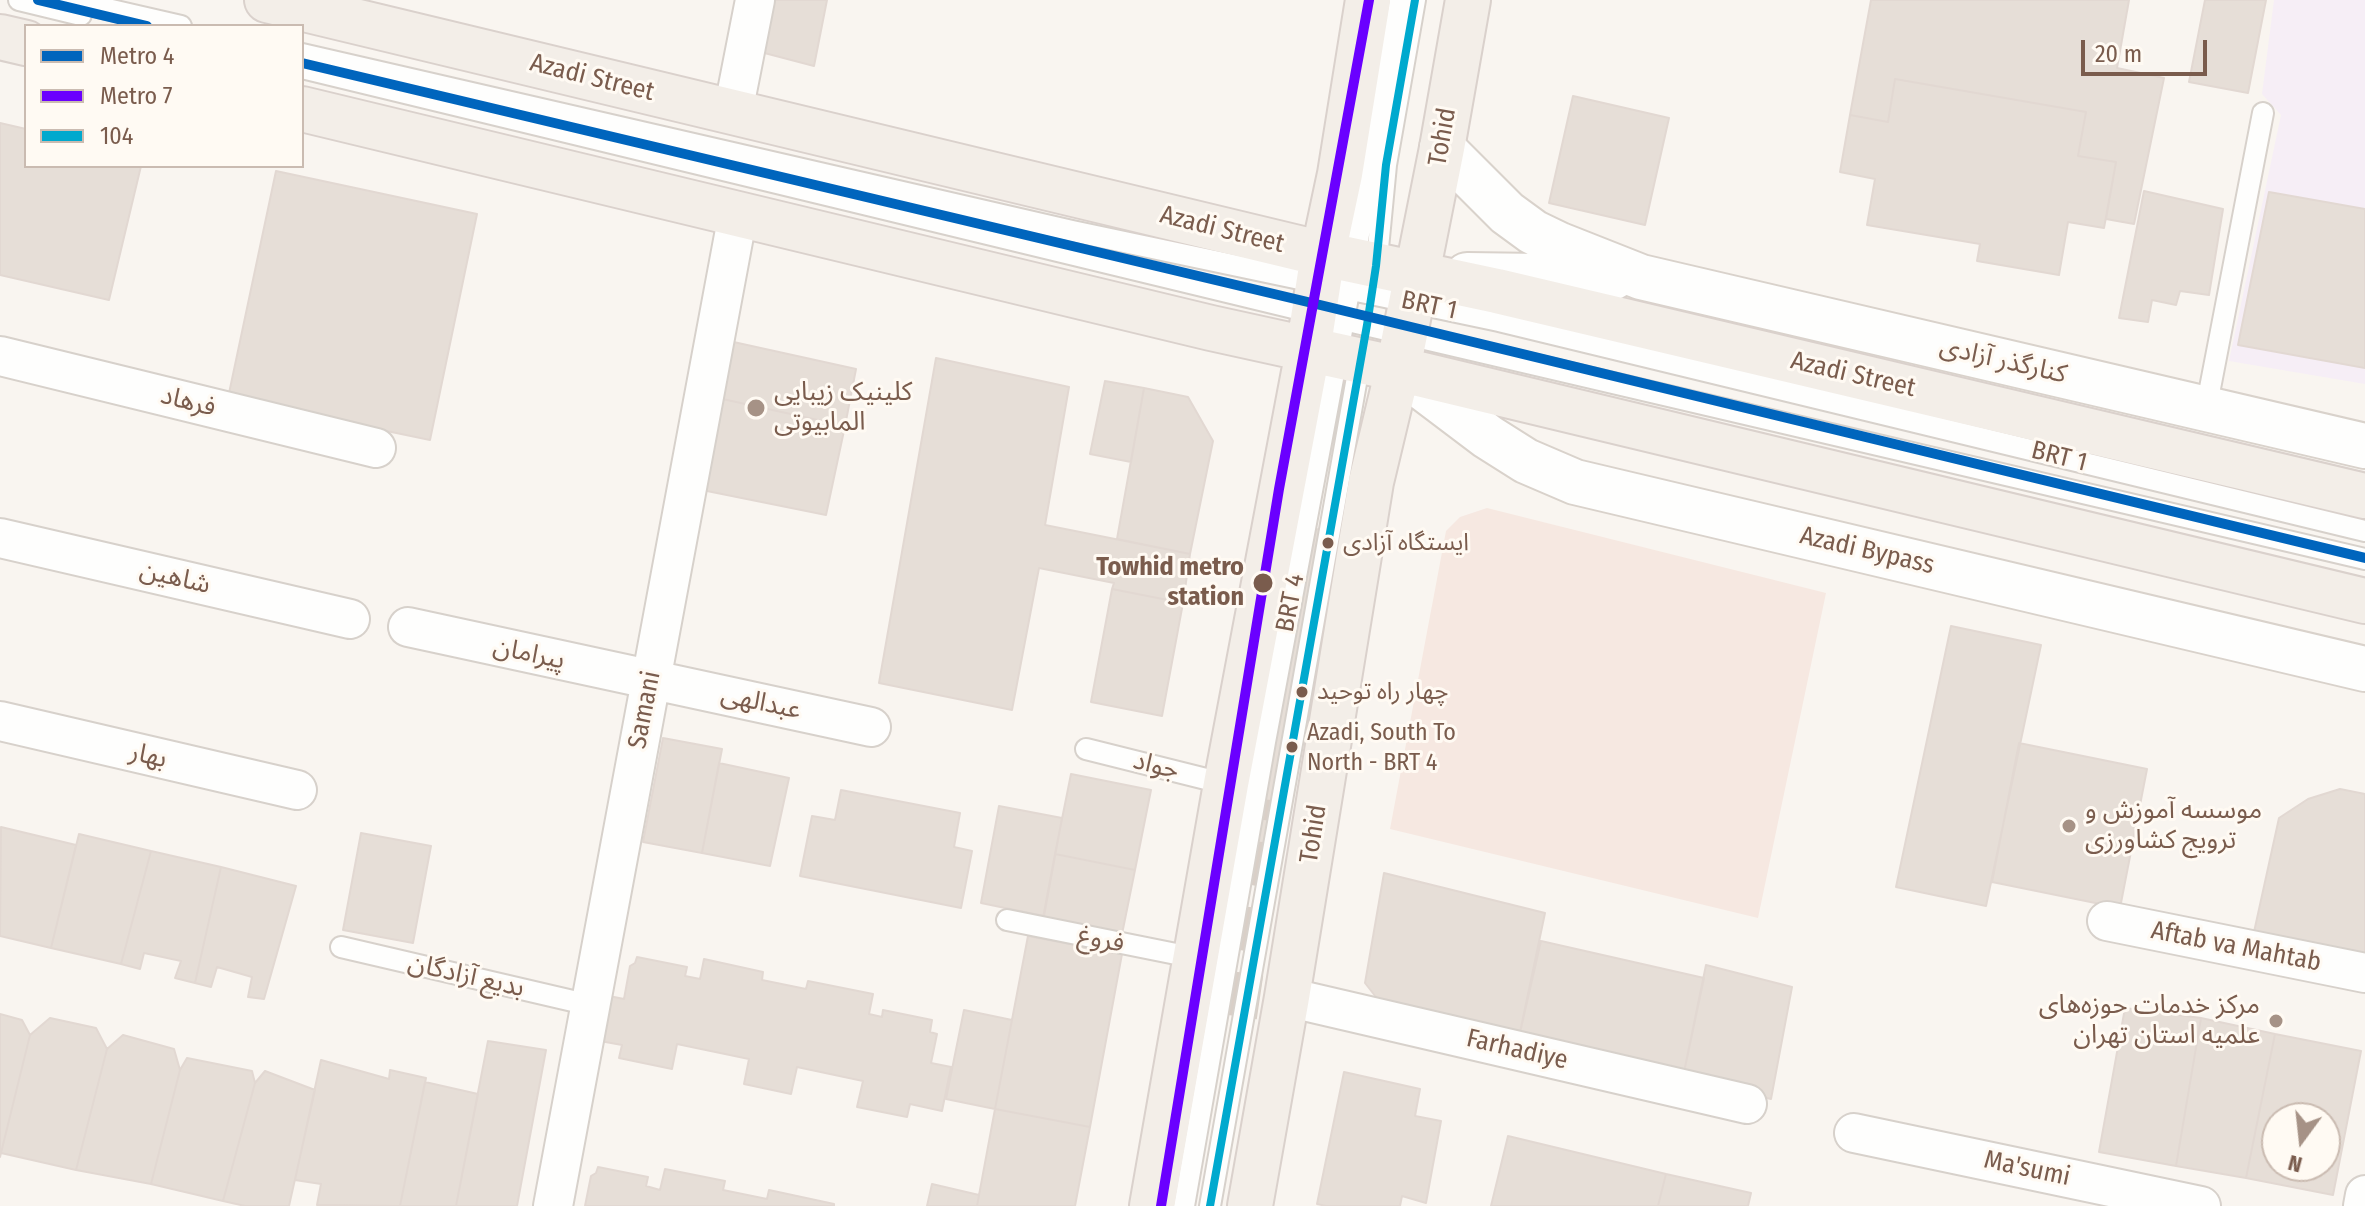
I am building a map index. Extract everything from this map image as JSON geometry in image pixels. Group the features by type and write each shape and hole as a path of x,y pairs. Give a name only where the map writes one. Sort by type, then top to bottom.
{"main road":[{"name":"Azadi Street","path":"267,0 733,112 1360,310 2365,601"},
{"name":"Tohid","path":"1250,1206 1371,482 1360,310 1340,174 1368,0"},
{"name":"Tohid","path":"1152,1206 1226,784 1360,310 1442,148 1468,0"},
{"path":"0,37 24,43"},
{"name":"Azadi Street","path":"304,109 738,214 1360,310 1528,298 2365,496"},
{"path":"1442,148 1507,213 1533,232 1641,277"},
{"path":"1360,310 1641,277"},
{"name":"کنارگذر آزادی","path":"1641,277 2365,446"},
{"name":"Azadi Bypass","path":"1360,310 1488,437 1526,461 1575,482 2365,669"}],"street":[{"path":"733,112 755,0"},
{"name":"Samani","path":"553,1206 738,214"},
{"name":"فرهاد","path":"0,356 376,448"},
{"name":"شاهین","path":"0,538 350,619"},
{"name":"پیرامان","path":"408,627 651,680"},
{"name":"عبدالهی","path":"651,680 871,727"},
{"name":"بهار","path":"0,721 297,790"},
{"name":"Aftab va Mahtab","path":"2107,921 2365,973"},
{"name":"Farhadiye","path":"1287,997 1747,1104"},
{"name":"Ma'sumi","path":"1854,1133 2201,1206"},
{"path":"2363,1206 2365,1195"}],"lane":[{"path":"19,0 118,24"},
{"path":"68,0 172,24"},
{"name":"BRT 4","path":"1184,1206 1265,742 1360,310 1400,0"},
{"path":"1210,1206 1415,0"},
{"name":"BRT 1","path":"304,54 1072,231 1698,401 2365,559"},
{"name":"BRT 1","path":"304,68 1360,310 1514,324 2365,531"},
{"path":"2206,409 2263,113"},
{"name":"جواد","path":"1086,749 1226,784"},
{"name":"فروغ","path":"1007,920 1196,958"},
{"name":"بدیع آزادگان","path":"341,947 590,1005"}],"shaded area":[{"path":"2274,0 2365,0 2365,384 2229,361 2281,115 2262,94"},
{"path":"1487,508 1826,593 1758,918 1390,829 1446,531 1460,517"}],"building":[{"path":"762,0 827,0 814,66 753,50"},
{"path":"1871,0 2129,0 2117,68 2164,78 2134,224 2106,219 2116,162 2078,156 2086,112 1895,79 1888,122 1850,115"},
{"path":"2205,0 2266,0 2248,93 2189,82"},
{"path":"1895,79 2086,112 2078,156 2116,162 2104,228 2068,222 2059,275 1977,261 1980,244 1867,225 1875,179 1840,172 1850,115 1888,122"},
{"path":"1573,96 1669,118 1645,225 1549,203"},
{"path":"0,123 24,129 24,168 141,168 109,300 0,275"},
{"path":"276,171 477,214 430,440 228,398"},
{"path":"2144,191 2223,209 2209,295 2180,291 2176,305 2152,300 2148,322 2119,318"},
{"path":"2269,192 2365,209 2365,368 2238,345"},
{"path":"729,341 856,369 845,426 718,398"},
{"name":"Towhid metro station","path":"936,358 1069,387 1045,525 1190,554 1183,603 1112,589 1114,583 1039,568 1012,710 879,683"},
{"path":"1105,381 1144,388 1131,462 1090,454"},
{"path":"1144,388 1188,397 1213,441 1190,554 1117,539"},
{"path":"718,398 845,426 826,515 697,489"},
{"path":"1307,527 1321,530 1257,885 1244,882"},
{"path":"1112,589 1183,603 1162,716 1091,702"},
{"path":"1951,626 2041,645 1986,906 1896,887"},
{"path":"663,738 722,749 702,853 643,842"},
{"name":"موسسه آموزش و ترویج کشاورزی","path":"2019,743 2147,769 2120,908 1992,882"},
{"path":"719,763 789,778 770,866 702,853"},
{"path":"1071,774 1151,790 1135,870 1055,854"},
{"path":"2340,789 2365,794 2365,956 2254,932 2279,818 2308,799"},
{"path":"841,790 960,813 954,847 972,851 961,908 800,876 812,816 835,820"},
{"path":"999,806 1062,818 1044,916 981,903"},
{"path":"1,827 76,845 51,948 0,936"},
{"path":"361,833 431,846 413,943 343,930"},
{"path":"79,834 151,851 121,964 51,948"},
{"path":"151,851 221,867 195,983 175,978 181,961 144,953 140,969 121,964"},
{"path":"1055,854 1135,870 1122,934 1043,918"},
{"path":"221,867 296,886 264,999 248,997 252,977 217,967 211,987 195,983"},
{"path":"1384,873 1545,913 1519,1037 1383,1006 1365,983"},
{"path":"1028,936 1122,954 1090,1127 995,1109"},
{"path":"1541,941 1704,978 1683,1077 1519,1037"},
{"path":"637,957 687,967 685,976 700,979 704,959 763,972 762,980 806,989 808,981 873,994 869,1014 882,1017 883,1010 932,1020 930,1032 937,1034 931,1063 951,1067 942,1111 910,1104 907,1117 857,1107 863,1081 797,1067 791,1094 744,1084 749,1059 677,1044 672,1069 619,1058 622,1045 600,1041 609,996 624,999 630,966"},
{"path":"1706,965 1792,987 1771,1099 1683,1077"},
{"path":"2125,1008 2201,1018 2176,1166 2099,1152"},
{"path":"964,1010 1012,1020 995,1109 946,1099"},
{"path":"0,1014 22,1020 30,1035 0,1157"},
{"path":"50,1018 96,1028 107,1049 76,1170 1,1153 30,1035"},
{"path":"2201,1018 2275,1034 2246,1178 2176,1166"},
{"path":"2275,1034 2361,1051 2341,1154 2341,1102 2261,1102"},
{"path":"123,1035 174,1049 180,1070 151,1184 76,1170 107,1049"},
{"path":"488,1041 546,1050 517,1206 456,1206"},
{"path":"187,1058 252,1071 255,1083 223,1201 151,1184 180,1070"},
{"path":"321,1060 389,1079 390,1070 426,1078 400,1206 317,1205 321,1184 295,1180"},
{"path":"265,1071 315,1090 289,1206 245,1206 223,1201 255,1083"},
{"path":"1344,1072 1420,1089 1415,1116 1441,1121 1426,1203 1402,1196 1400,1206 1317,1204"},
{"path":"425,1082 478,1094 456,1206 400,1206"},
{"path":"2261,1104 2261,1181 2246,1178"},
{"path":"995,1109 1090,1127 1075,1206 977,1206"},
{"path":"1508,1136 1666,1174 1658,1206 1491,1206"},
{"path":"598,1167 648,1177 646,1186 660,1190 665,1169 725,1181 723,1190 767,1199 769,1190 834,1206 585,1206 591,1176"},
{"path":"1666,1174 1751,1193 1748,1206 1658,1206"},
{"path":"2266,1182 2336,1182 2333,1195"},
{"path":"932,1184 979,1195 977,1206 927,1206"}],"tunnel":[{"path":"1235,1016 1261,799"}],"metro line":[{"name":"4","path":"38,0 139,24"},
{"name":"7","path":"1161,1206 1279,489 1369,0"},
{"name":"4","path":"304,63 2365,558"}],"transit line":[{"name":"104","path":"1210,1206 1367,325 1386,165 1415,0"}],"place":[{"name":"کلینیک زیبایی المابیوتی","path":"756,408"},
{"name":"ایستگاه آزادی","path":"1328,543"},
{"name":"Towhid metro station","path":"1263,583"},
{"name":"چهار راه توحید","path":"1302,692"},
{"name":"Azadi, South To North - BRT 4","path":"1292,747"},
{"name":"موسسه آموزش و ترویج کشاورزی","path":"2069,826"},
{"name":"مرکز خدمات حوزه‌های علمیه استان تهران","path":"2276,1021"}]}
